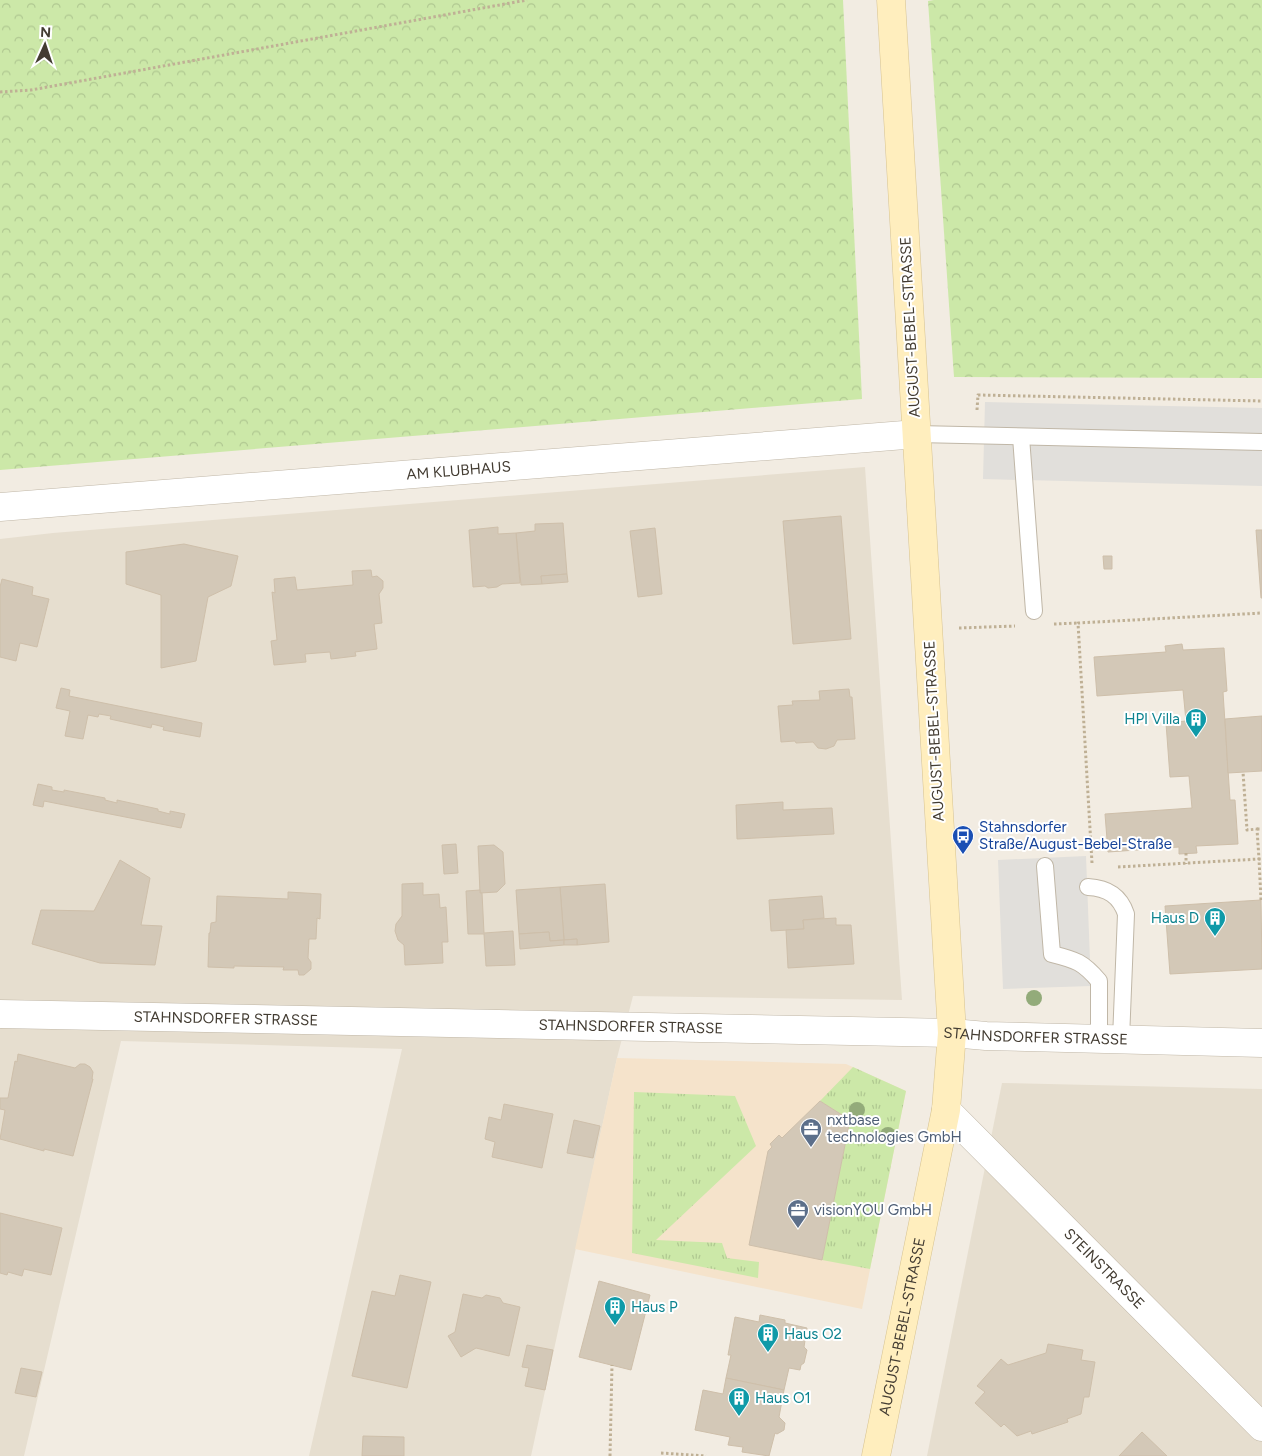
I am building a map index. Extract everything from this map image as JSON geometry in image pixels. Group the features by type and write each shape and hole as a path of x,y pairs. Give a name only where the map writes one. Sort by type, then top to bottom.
{"street":[{"name":"AUGUST-BEBEL-STRASSE","path":"876,1456 946,1110 952,1033 891,0"},
{"name":"AM KLUBHAUS","path":"0,507 917,434"},
{"name":"STAHNSDORFER STRASSE","path":"0,1014 952,1033 1262,1043"},
{"name":"STEINSTRASSE","path":"946,1110 1262,1427"}],"lane":[{"path":"917,434 1262,442"},
{"path":"1021,437 1034,611"},
{"path":"1044,866 1052,954 1071,958 1086,966 1099,981 1110,1039"},
{"path":"1088,887 1107,890 1116,896 1126,914 1110,1039"}],"path":[{"path":"0,92 31,90 527,0"},
{"path":"977,436 978,395 1262,401"},
{"path":"1092,868 1078,623 1262,613"},
{"path":"1244,772 1247,830 1262,829"},
{"path":"1257,829 1261,900"},
{"path":"1186,853 1186,864"},
{"path":"1111,868 1260,859"},
{"path":"610,1456 612,1365"},
{"path":"661,1453 706,1456"}],"shaded area":[{"path":"985,402 1262,408 1262,486 983,479"},
{"path":"865,467 902,1000 633,996 617,1058 531,1456 309,1456 402,1049 121,1041 24,1456 0,1456 0,539 53,533"},
{"path":"1086,856 1091,986 1003,989 998,860"},
{"path":"617,1058 846,1064 906,1091 862,1309 575,1249"},
{"path":"1002,1083 1262,1089 1262,1456 927,1456"}],"green space":[{"path":"0,0 843,0 862,399 0,470"},
{"path":"1262,0 1262,378 954,377 928,1"},
{"path":"853,1067 906,1091 870,1269 822,1260 850,1120 820,1101"},
{"path":"634,1092 735,1096 756,1146 656,1240 722,1243 727,1258 759,1262 758,1278 632,1253"}],"building":[{"path":"841,516 851,639 793,644 783,521"},
{"path":"563,523 567,574 541,576 542,584 521,585 516,533 535,531 535,524"},
{"path":"498,527 498,534 516,533 520,583 502,584 497,587 488,588 485,586 473,587 469,530"},
{"path":"655,528 662,594 638,597 630,531"},
{"path":"1256,530 1262,530 1262,598 1261,598"},
{"path":"184,544 238,556 231,586 208,597 196,661 161,668 161,595 126,584 126,552"},
{"path":"1103,556 1112,556 1112,569 1104,569"},
{"path":"371,570 372,577 377,576 383,581 383,588 379,594 382,623 374,624 377,649 355,652 356,656 331,659 330,652 305,654 306,662 274,665 271,641 277,640 272,592 275,593 274,579 295,577 297,590 353,585 352,571"},
{"path":"567,574 568,582 542,584 541,576"},
{"path":"2,579 33,587 32,595 49,599 37,647 20,643 16,661 0,657 0,587"},
{"name":"HPI Villa","path":"1182,644 1183,650 1224,648 1227,691 1223,692 1230,800 1235,800 1238,844 1196,846 1197,853 1179,854 1179,847 1108,852 1105,814 1192,808 1189,776 1170,777 1166,723 1186,721 1183,690 1097,696 1094,657 1166,652 1165,646"},
{"path":"61,688 70,690 69,696 202,723 200,737 163,730 164,727 152,724 151,728 110,719 111,716 99,714 98,717 88,715 83,739 65,736 70,711 56,708"},
{"path":"849,689 850,697 852,697 855,739 837,740 834,746 826,749 818,748 813,742 781,742 778,706 793,705 792,701 820,700 819,691"},
{"path":"1262,716 1262,771 1228,773 1225,719"},
{"path":"38,784 52,787 52,790 64,792 64,790 105,798 105,800 117,803 117,800 158,809 158,811 170,814 170,811 185,814 181,828 44,801 43,807 33,805"},
{"path":"783,802 783,810 832,808 834,834 737,839 736,805"},
{"path":"456,844 458,873 444,874 442,845"},
{"path":"494,845 503,852 505,884 497,892 480,893 478,846"},
{"path":"120,860 150,878 141,925 162,926 155,965 100,963 32,944 41,910 94,911"},
{"path":"423,883 423,895 439,894 440,908 446,907 448,942 442,942 443,963 405,965 404,945 398,940 395,931 396,924 402,916 402,884"},
{"path":"605,884 609,942 577,945 577,939 564,940 560,887"},
{"path":"560,887 564,940 550,941 549,932 519,934 516,890"},
{"path":"480,890 480,893 482,893 484,933 513,931 515,965 486,966 484,934 468,934 466,891"},
{"path":"288,892 321,894 320,919 317,918 316,939 309,939 308,958 311,962 311,969 304,975 299,975 298,970 283,970 284,967 208,967 209,933 211,923 216,922 217,896 288,899"},
{"path":"822,896 824,918 803,920 804,929 771,931 769,900"},
{"name":"Haus D","path":"1261,900 1262,969 1170,974 1165,906"},
{"path":"836,918 836,925 851,925 854,964 788,968 786,930 804,929 803,920"},
{"path":"549,932 550,941 564,940 564,945 520,949 519,934"},
{"path":"577,939 577,945 564,945 564,940"},
{"path":"18,1054 75,1068 80,1064 85,1064 93,1072 93,1079 73,1156 44,1149 44,1151 0,1139 5,1110 0,1109 0,1098 8,1098"},
{"path":"820,1101 850,1120 822,1260 749,1245 768,1151 772,1147 770,1144 779,1135 782,1138"},
{"path":"504,1104 553,1114 542,1168 492,1157 495,1142 485,1139 489,1117 501,1120"},
{"path":"574,1120 600,1126 593,1158 567,1153"},
{"path":"0,1213 62,1228 51,1275 24,1269 22,1276 8,1272 7,1275 0,1273"},
{"path":"400,1275 431,1282 407,1388 352,1376 372,1291 395,1296"},
{"name":"Haus P","path":"599,1281 650,1295 631,1370 579,1357"},
{"path":"463,1294 482,1298 486,1295 500,1298 503,1303 520,1307 509,1356 476,1348 461,1357 448,1336 455,1332"},
{"name":"Haus O2","path":"760,1315 785,1320 785,1323 807,1328 804,1347 807,1350 804,1363 801,1365 800,1370 789,1368 784,1390 726,1378 731,1355 728,1355 735,1317 759,1322"},
{"path":"1048,1344 1083,1350 1081,1360 1095,1362 1089,1397 1084,1397 1081,1414 1067,1419 1068,1422 1032,1434 1031,1431 1017,1436 1004,1424 1001,1427 975,1403 985,1392 977,1386 1001,1359 1008,1365 1046,1353"},
{"path":"527,1345 553,1350 545,1390 525,1386 529,1368 522,1367"},
{"path":"21,1368 42,1372 36,1397 15,1393"},
{"name":"Haus O1","path":"726,1378 784,1390 779,1417 785,1423 784,1430 777,1434 775,1433 769,1456 742,1452 743,1447 728,1445 730,1437 695,1430 703,1390 723,1394"},
{"path":"1142,1432 1167,1456 1119,1456"},
{"path":"363,1436 404,1437 404,1456 362,1456"}],"place":[{"name":"HPI Villa","path":"1196,738"},
{"name":"Stahnsdorfer Straße/August-Bebel-Straße","path":"963,855"},
{"name":"Haus D","path":"1215,937"},
{"name":"nxtbase technologies GmbH","path":"811,1148"},
{"name":"visionYOU GmbH","path":"798,1229"},
{"name":"Haus P","path":"615,1326"},
{"name":"Haus O2","path":"768,1353"},
{"name":"Haus O1","path":"739,1417"}]}
